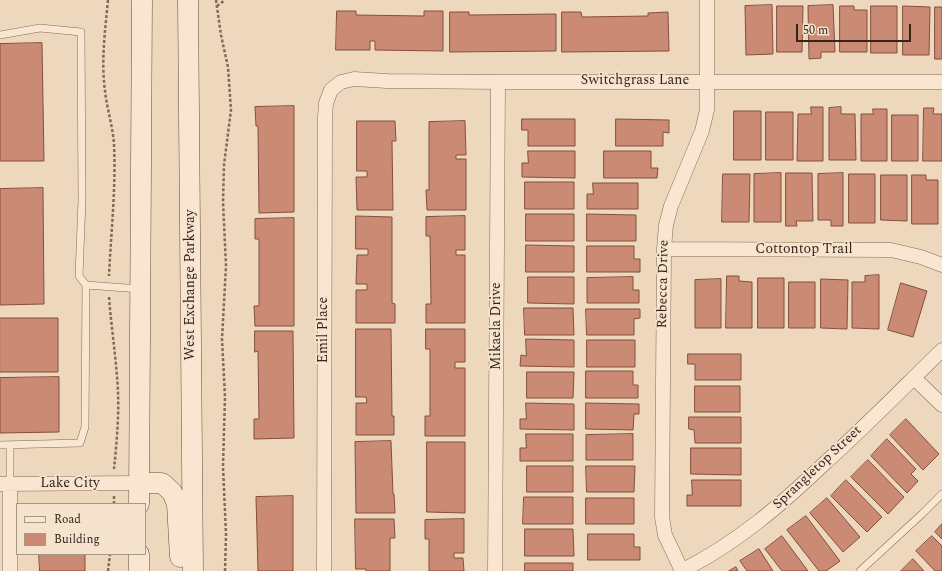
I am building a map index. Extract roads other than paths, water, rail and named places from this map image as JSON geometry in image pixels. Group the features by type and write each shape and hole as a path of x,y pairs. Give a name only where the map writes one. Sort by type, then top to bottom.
{"main road":[{"path":"139,503 142,0"},
{"name":"West Exchange Parkway","path":"188,0 193,571"},
{"path":"140,483 162,483 172,492 177,504 180,571"},
{"path":"139,555 139,571"}],"street":[{"name":"Rebecca Drive","path":"681,571 665,535 662,517 664,249 666,225 671,206 702,131 707,110 707,0"},
{"name":"Switchgrass Lane","path":"331,90 341,82 354,79 387,81 498,82 942,82"},
{"name":"Mikaela Drive","path":"495,571 498,82"},
{"name":"Emil Place","path":"324,571 325,117 326,103 331,90"},
{"name":"Cottontop Trail","path":"664,249 891,250 921,257 942,265"},
{"name":"Sprangletop Street","path":"681,571 740,536 785,501 942,350"},
{"path":"914,378 942,405"},
{"name":"Lake City","path":"5,484 140,483"},
{"path":"5,484 10,571"}],"lane":[{"path":"0,35 40,28 81,32 82,200 79,276 86,286 85,427 80,443 0,445"},
{"path":"86,286 140,290"},
{"path":"5,484 10,445"},
{"path":"860,571 942,494"}]}
